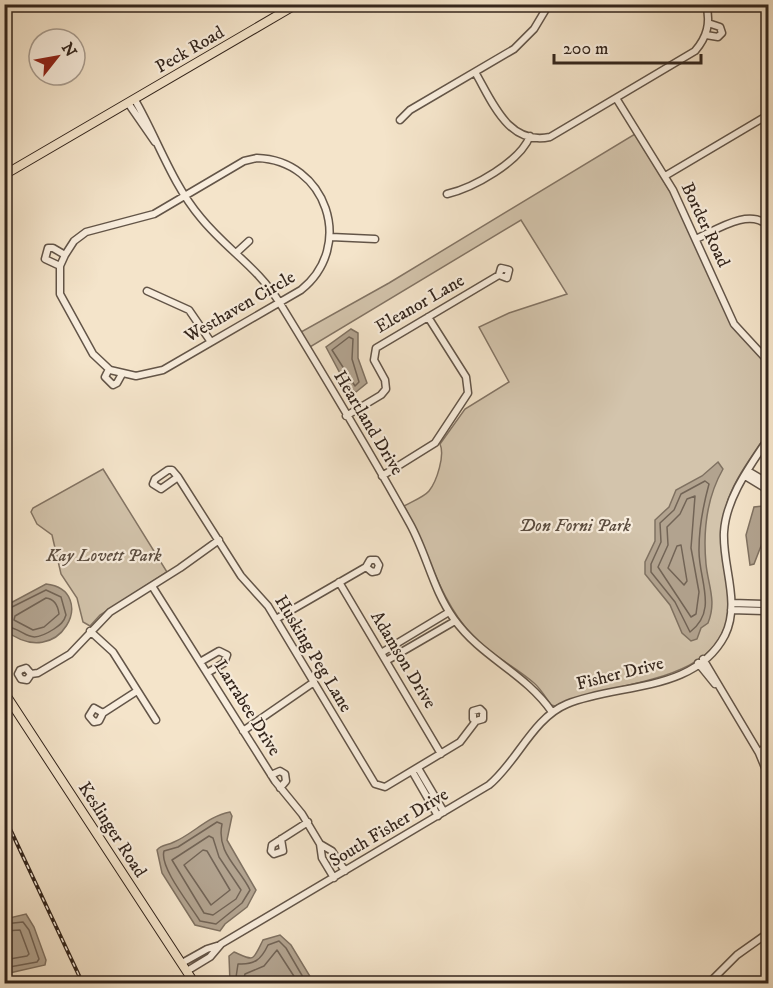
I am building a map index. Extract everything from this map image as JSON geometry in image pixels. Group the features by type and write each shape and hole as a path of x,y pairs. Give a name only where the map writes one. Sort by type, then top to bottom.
{"main road":[{"name":"Peck Road","path":"4,176 297,4"},
{"name":"Keslinger Road","path":"4,692 195,984"}],"street":[{"path":"400,120 410,110 519,45 534,29 549,4"},
{"path":"475,72 504,121 512,129 530,136 550,137 689,55 706,35 708,23 706,4"},
{"path":"706,35 718,37 722,33 720,27 708,23"},
{"name":"Border Road","path":"616,98 665,176 696,238 737,330 768,360"},
{"name":"Heartland Drive","path":"131,101 186,196 212,231 251,265 280,303 418,540 437,588 455,621 483,650 534,688 552,712"},
{"path":"665,176 768,115"},
{"path":"447,194 460,191 515,159 524,150 530,136"},
{"name":"Westhaven Circle","path":"250,156 282,161 307,178 325,209 331,237 328,253 316,276 301,290 163,370 136,376 109,369 93,354 60,294 60,266 64,255 74,241 86,232 154,214 186,196 250,156"},
{"path":"696,238 751,218 763,221 768,226"},
{"path":"331,237 375,239"},
{"path":"236,253 249,241"},
{"name":"Westhaven Circle","path":"60,266 45,259 45,254 48,248 53,248 64,255"},
{"name":"Eleanor Lane","path":"346,416 381,395 386,389 385,380 374,360 374,351 499,275"},
{"path":"147,291 189,310 211,342"},
{"path":"382,476 435,443 468,393 464,374 428,317"},
{"name":"Westhaven Circle","path":"109,369 105,377 113,385 117,383 122,374"},
{"name":"Fisher Drive","path":"552,712 581,699 654,685 700,662 724,636 732,607 724,533 734,494 768,439"},
{"path":"746,474 768,483"},
{"path":"746,474 768,490"},
{"name":"Husking Peg Lane","path":"178,477 243,579 266,603 375,784 385,787 441,754 467,735 476,721"},
{"path":"31,674 38,673 70,654 110,612 219,540"},
{"path":"276,619 366,567"},
{"name":"Adamson Drive","path":"339,582 441,754"},
{"name":"Larrabee Drive","path":"152,586 271,775 308,822 320,844 322,858 334,878"},
{"path":"732,607 768,604"},
{"path":"732,607 768,611"},
{"path":"381,653 449,612"},
{"path":"386,661 455,621"},
{"path":"90,631 113,652 156,720"},
{"path":"200,662 219,651 227,655 224,663 207,673"},
{"path":"700,662 759,753 768,775"},
{"path":"243,731 314,682"},
{"path":"103,713 137,691"},
{"name":"South Fisher Drive","path":"182,963 207,949 221,945 495,780 552,712"},
{"path":"768,727 768,733"},
{"path":"759,753 768,745"},
{"path":"415,770 441,814"},
{"path":"271,775 280,771 285,774 286,781 280,788"},
{"path":"281,838 308,822"},
{"name":"Larrabee Drive","path":"320,844 332,851 345,871"},
{"path":"708,984 732,960 768,933"},
{"name":"South Fisher Drive","path":"187,971 210,957 221,945"}],"green space":[{"name":"Don Forni Park","path":"635,134 674,198 735,330 768,364 769,427 767,435 736,482 726,507 723,534 728,611 721,636 706,654 684,668 658,678 576,698 555,706 551,705 534,683 479,642 460,621 442,589 404,506 424,495 432,487 441,461 440,444 465,409 509,382 479,327 509,313 567,294 521,220 310,347 301,332 389,283"},
{"name":"Kay Lovett Park","path":"103,469 167,572 100,615 90,626 83,622 77,598 61,574 52,535 37,524 31,512 33,508"}],"water":[{"path":"351,329 358,333 358,358 367,383 356,392 349,390 326,347"},
{"path":"718,462 723,469 713,491 707,515 705,540 711,615 708,623 701,628 697,639 691,641 682,633 670,605 645,574 645,562 655,541 655,520 669,507 676,490 702,476"},
{"path":"754,507 768,508 768,528 754,564 750,565 746,535"},
{"path":"46,584 62,590 70,600 71,613 66,626 56,636 42,642 25,641 5,630 5,606"},
{"path":"230,812 232,816 227,840 256,890 247,907 225,924 220,931 195,925 162,873 157,850 181,839 215,817"},
{"path":"26,914 34,927 46,960 45,965 5,974 5,919"},
{"path":"280,935 291,945 314,983 230,983 229,956 234,952 252,958 263,940"}],"railway":[{"path":"4,816 83,984"}]}
